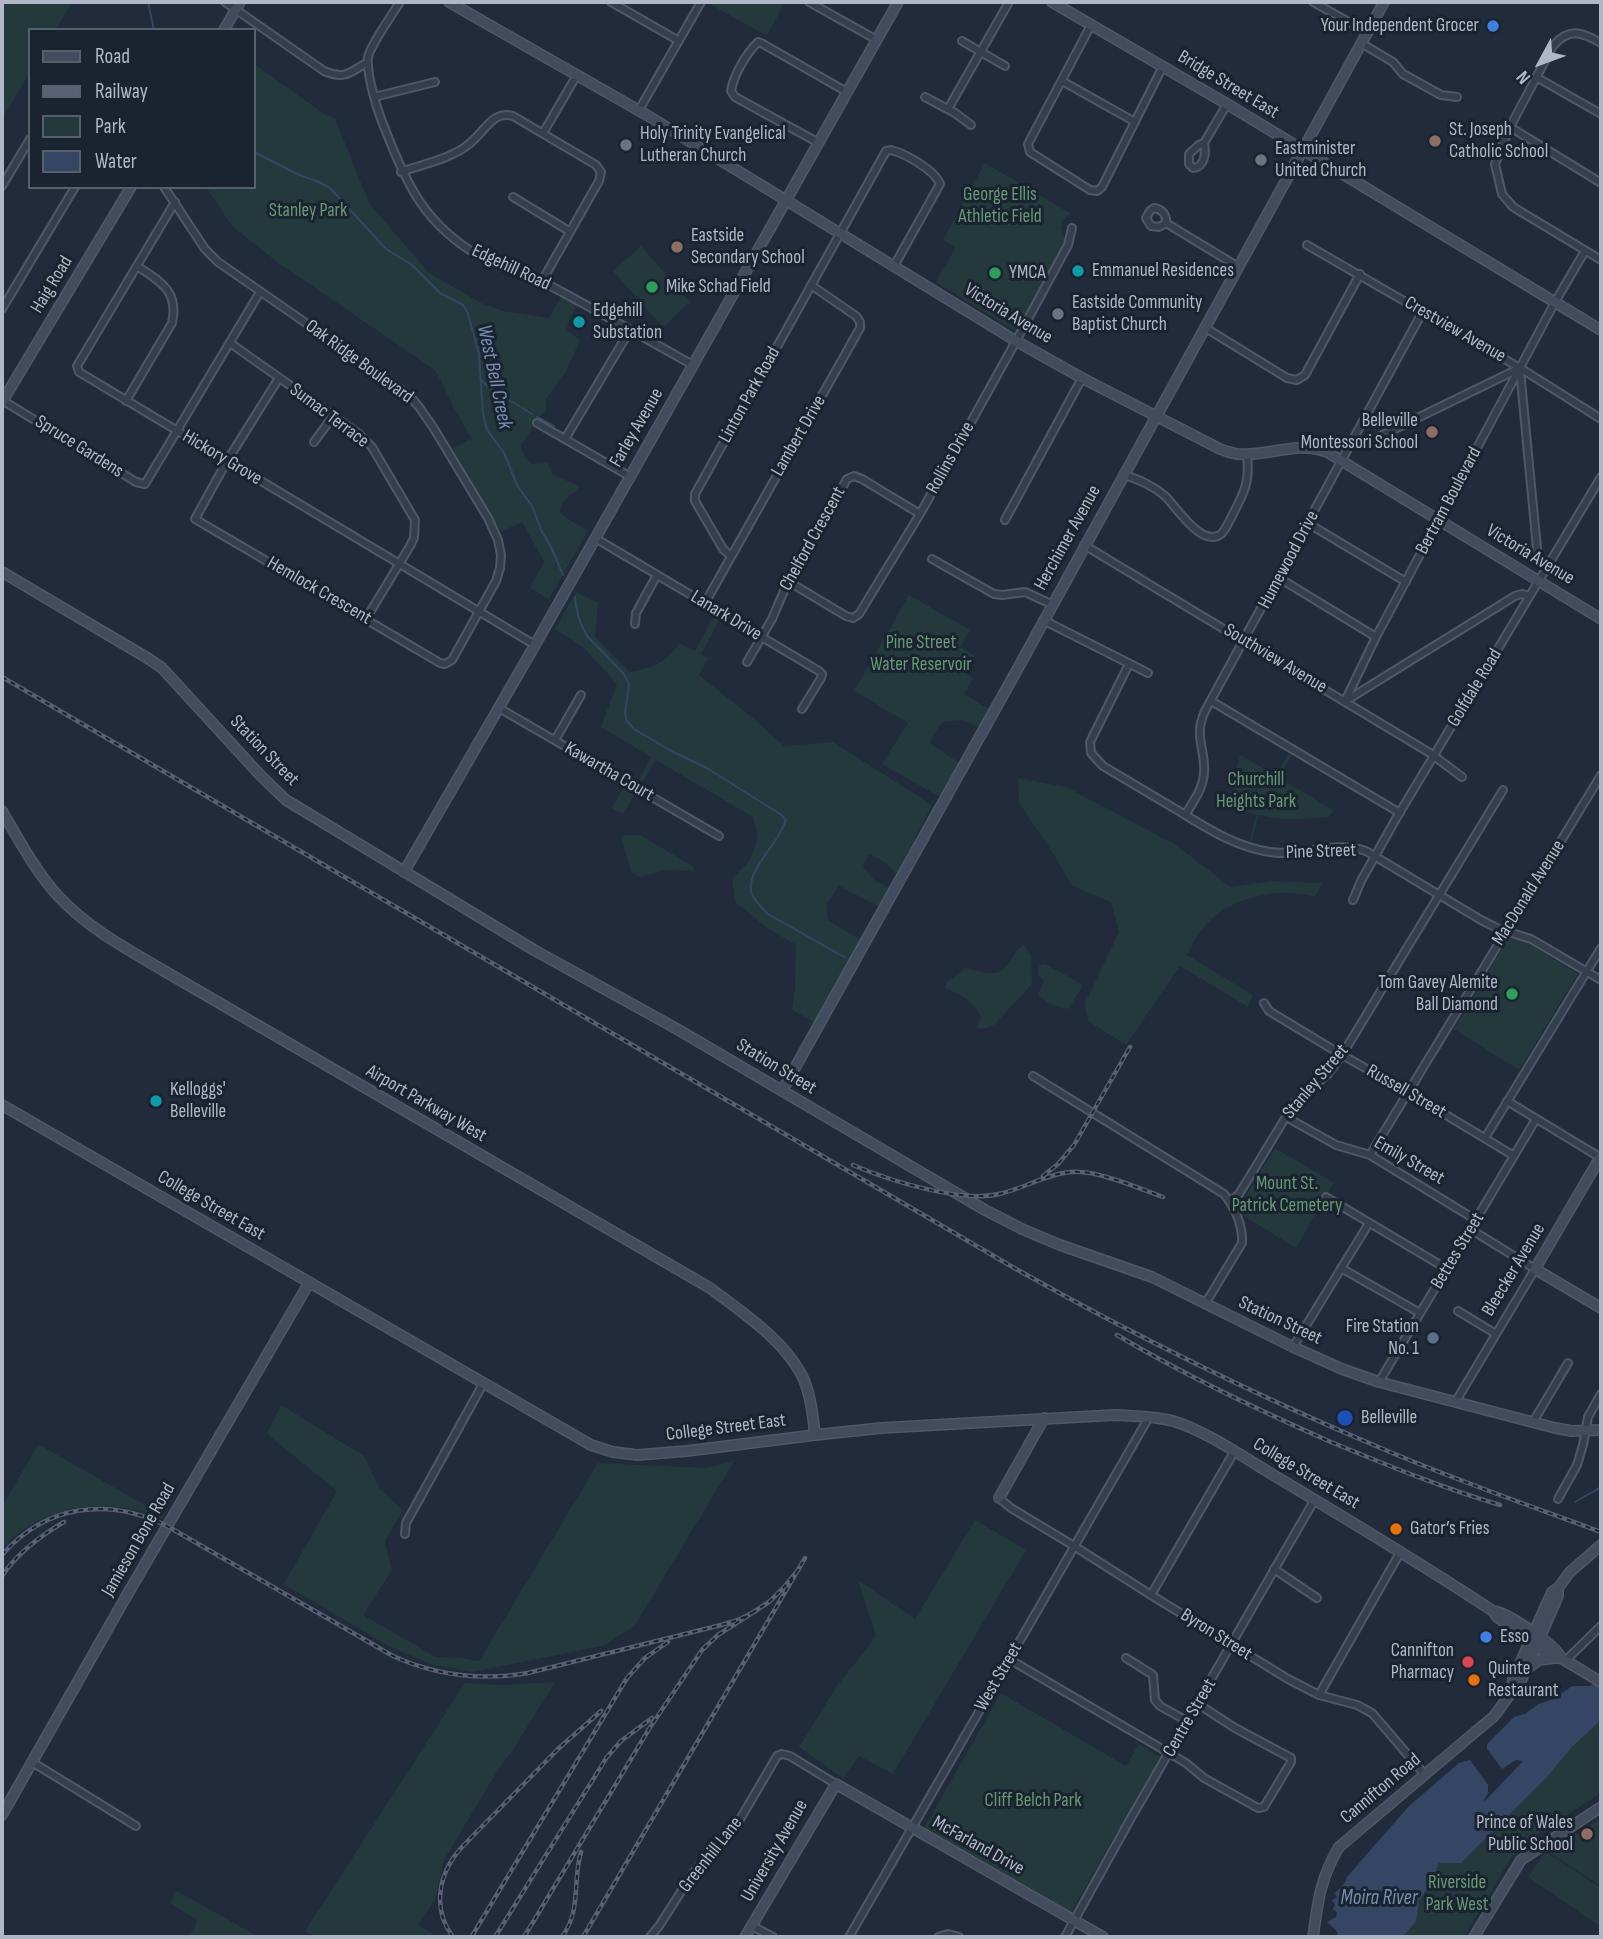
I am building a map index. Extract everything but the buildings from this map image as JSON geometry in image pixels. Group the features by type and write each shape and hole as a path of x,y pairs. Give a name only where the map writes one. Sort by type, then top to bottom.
{"street":[{"path":"225,2 238,6 324,71 336,76 348,74 368,62 370,52 400,2"},
{"name":"Victoria Avenue","path":"449,2 639,110 1016,341 1082,378 1220,449 1235,454 1301,446 1320,449 1601,619"},
{"path":"611,2 679,41"},
{"path":"639,110 701,2"},
{"path":"809,2 877,40"},
{"name":"Farley Avenue","path":"404,872 898,2"},
{"path":"948,109 1009,2"},
{"name":"Bridge Street East","path":"1052,2 1227,104 1601,330"},
{"path":"1314,2 1367,32"},
{"name":"Herchimer Avenue","path":"782,1091 1384,2"},
{"path":"225,28 238,6"},
{"path":"1091,25 1028,144 1030,152 1090,190 1097,191 1101,187 1163,66"},
{"path":"1601,43 1578,32 1560,38 1553,46 1510,127 1496,164 1502,194 1513,207 1601,260"},
{"path":"962,41 1005,66"},
{"path":"819,143 735,97 731,91 733,82 758,42 847,92"},
{"path":"1361,43 1393,62 1403,74 1441,95 1457,97"},
{"name":"Edgehill Road","path":"368,62 374,97 401,172 420,204 441,228 481,257 542,281 693,365"},
{"path":"543,134 576,75"},
{"path":"1536,76 1601,114"},
{"path":"1062,81 1135,122"},
{"path":"374,97 435,82"},
{"path":"925,97 971,125"},
{"path":"1204,143 1227,104"},
{"path":"401,172 466,147 495,117 504,113 596,165 601,172 599,181 542,281"},
{"path":"1510,127 1601,183"},
{"path":"2,186 28,142"},
{"name":"Linton Park Road","path":"731,556 723,549 695,501 695,494 886,151 891,149 919,164 937,178 940,184 894,266"},
{"path":"2,309 74,189"},
{"name":"Haig Road","path":"2,401 130,189"},
{"name":"Oak Ridge Boulevard","path":"165,189 211,256 408,394 419,407 488,518 498,540 500,568 490,594 478,612"},
{"path":"513,197 569,231"},
{"name":"Hickory Grove","path":"175,202 77,366 79,372 535,645"},
{"path":"1166,223 1237,266"},
{"name":"Rollins Drive","path":"789,582 853,618 859,614 920,514 1016,341 1068,245 1072,228"},
{"name":"Crestview Avenue","path":"1307,246 1520,368 1601,419"},
{"name":"Bertram Boulevard","path":"1345,701 1376,637 1585,251"},
{"path":"125,401 172,323 174,314 172,296 162,282 136,266"},
{"path":"1204,327 1287,378 1297,380 1305,375 1360,274"},
{"name":"Lambert Drive","path":"705,603 860,328 856,316 811,285"},
{"name":"Spruce Gardens","path":"2,401 136,482 145,484 260,292"},
{"name":"Humewood Drive","path":"1185,815 1202,785 1204,766 1199,732 1202,718 1423,311"},
{"path":"565,439 630,330"},
{"name":"Sumac Terrace","path":"230,343 359,434 372,447 415,520 414,538 366,619"},
{"path":"1352,442 1366,443 1520,368 1538,559 1548,568"},
{"path":"227,461 279,378"},
{"path":"1005,520 1082,378"},
{"path":"314,442 333,416"},
{"path":"537,423 629,476"},
{"path":"1122,475 1155,489 1190,526 1211,537 1220,535 1244,494 1249,471 1247,454"},
{"name":"Hemlock Crescent","path":"227,461 195,519 440,663 445,664 452,660 478,612"},
{"name":"Chelford Crescent","path":"747,662 847,479 854,476 862,479 920,514"},
{"name":"Golfdale Road","path":"1353,901 1361,881 1400,813 1601,477"},
{"path":"1309,524 1406,582"},
{"name":"Lanark Drive","path":"595,538 822,674 803,709"},
{"name":"Southview Avenue","path":"1084,545 1435,755 1462,777"},
{"path":"932,559 994,594 1025,592 1051,604"},
{"name":"Station Street","path":"2,570 162,668 286,800 534,950 677,1029 972,1203 1060,1245 1152,1277 1293,1347 1378,1382 1572,1431 1601,1430"},
{"path":"635,624 636,613 657,575"},
{"path":"1279,578 1376,637"},
{"path":"1345,701 1515,596 1530,596"},
{"path":"1043,620 1148,673"},
{"name":"Pine Street","path":"1129,664 1091,737 1091,753 1103,766 1231,841 1257,850 1292,854 1358,848 1481,920 1531,939 1601,981"},
{"path":"555,740 581,695"},
{"path":"1211,701 1400,813"},
{"name":"Kawartha Court","path":"499,708 719,836"},
{"name":"MacDonald Avenue","path":"1370,1155 1601,775"},
{"name":"Stanley Street","path":"1230,1202 1239,1194 1295,1102 1328,1074 1342,1055 1503,790"},
{"name":"Airport Parkway West","path":"2,811 57,895 108,937 709,1288 752,1320 794,1363 804,1381 815,1435"},
{"path":"1485,1138 1601,948"},
{"name":"Russell Street","path":"1264,1003 1269,1011 1514,1156"},
{"path":"1033,1076 1224,1194 1243,1232 1242,1243 1205,1304"},
{"path":"1507,1101 1601,1157"},
{"name":"College Street East","path":"2,1105 591,1445 613,1452 637,1455 881,1428 1115,1415 1171,1420 1234,1452 1401,1551 1493,1611 1501,1611 1560,1659 1599,1681"},
{"name":"Emily Street","path":"1286,1117 1326,1140 1370,1155 1476,1220"},
{"name":"Bettes Street","path":"1378,1382 1536,1119"},
{"name":"Bleecker Avenue","path":"1456,1401 1601,1157"},
{"path":"1326,1197 1447,1269"},
{"path":"1293,1347 1369,1223"},
{"path":"1470,1230 1600,1305"},
{"path":"1341,1268 1420,1313"},
{"name":"Jamieson Bone Road","path":"2,1815 131,1587 309,1283"},
{"path":"1458,1311 1496,1334"},
{"path":"1533,1422 1568,1363"},
{"path":"405,1534 406,1523 484,1384"},
{"path":"1558,1499 1577,1465 1588,1417 1601,1394"},
{"name":"West Street","path":"849,1937 1150,1417"},
{"path":"999,1498 1044,1418"},
{"path":"1151,1595 1234,1452"},
{"name":"Byron Street","path":"999,1498 1011,1508 1288,1679 1320,1695 1357,1705 1372,1713 1425,1775"},
{"name":"Centre Street","path":"1065,1937 1315,1500"},
{"path":"1535,1639 1558,1596 1558,1588 1570,1573 1601,1545"},
{"path":"1320,1695 1401,1551"},
{"path":"1275,1569 1317,1598"},
{"path":"1526,1669 1539,1660 1560,1659 1601,1626"},
{"name":"Cannifton Road","path":"1313,1937 1322,1880 1339,1847 1493,1717 1520,1683 1535,1639"},
{"name":"Cannifton Road","path":"1512,1690 1513,1679 1535,1639"},
{"path":"1126,1658 1153,1675 1154,1696 1160,1706 1187,1721"},
{"path":"1009,1659 1191,1767 1204,1778 1254,1805 1261,1808 1267,1805 1292,1762 1291,1758 1235,1728 1198,1704"},
{"name":"Greenhill Lane","path":"650,1937 693,1873 735,1828 777,1756 790,1756 836,1784"},
{"path":"32,1762 136,1826"},
{"name":"McFarland Drive","path":"836,1784 1103,1937"},
{"name":"University Avenue","path":"745,1937 836,1784"},
{"path":"1475,1937 1521,1860 1601,1807"},
{"path":"752,1926 773,1937"},
{"path":"938,1937 948,1934 958,1937"}],"green space":[{"path":"2,2 72,2 56,28 28,28 28,75 2,119"},
{"path":"706,2 785,2 767,36"},
{"name":"Stanley Park","path":"256,65 324,114 335,118 369,203 429,273 481,303 503,311 549,318 561,297 577,306 568,322 567,330 580,341 566,371 546,399 546,410 537,417 521,445 524,457 532,464 548,463 553,475 580,486 565,499 560,512 588,531 549,599 530,588 544,562 522,522 501,532 452,449 471,438 435,370 277,262 232,226 207,189 256,189"},
{"name":"George Ellis Athletic Field","path":"985,163 1070,213 1061,228 1066,241 1015,331 936,282 955,248 943,240"},
{"name":"Mike Schad Field","path":"641,246 690,302 663,327 613,271"},
{"path":"576,592 598,603 595,637 630,672 658,664 669,656 679,643 695,651 715,614 721,618 701,654 708,658 699,675 784,746 833,742 932,805 897,874 883,861 869,854 863,866 875,881 890,888 878,906 839,886 826,904 828,920 861,940 814,1022 792,1010 796,945 766,927 735,902 732,879 750,860 758,836 753,817 656,760 643,782 639,780 651,757 601,727 617,684 583,647 555,629"},
{"name":"Pine Street Water Reservoir","path":"909,595 970,630 960,647 975,656 965,673 973,678 964,694 989,709 979,727 963,720 942,722 930,743 959,763 940,797 882,764 908,723 854,691"},
{"name":"Churchill Heights Park","path":"1288,754 1291,756 1279,778 1333,810 1329,817 1285,819 1259,815 1249,842 1257,815 1227,802 1235,785 1239,759 1241,755 1276,776"},
{"path":"1018,778 1066,787 1174,844 1231,887 1271,881 1322,883 1315,897 1269,894 1238,903 1211,920 1195,940 1187,955 1253,995 1248,1007 1180,966 1126,1045 1088,1021 1085,1003 1119,932 1111,902 1072,886 1019,803"},
{"path":"623,784 639,793 634,795 623,814 612,808"},
{"path":"623,835 640,835 694,867 692,871 666,870 641,877 632,873 621,839"},
{"path":"1509,937 1524,941 1578,974 1519,1070 1454,1029"},
{"path":"1023,945 1031,955 1032,984 995,1024 979,1029 976,1026 981,1018 975,1007 945,988 947,982 965,968 989,973 999,972"},
{"path":"1045,964 1080,983 1082,987 1068,1009 1048,1002 1038,994 1044,981 1038,974 1039,966"},
{"name":"Mount St. Patrick Cemetery","path":"1275,1148 1334,1183 1296,1248 1244,1216 1239,1207"},
{"path":"281,1405 364,1456 380,1489 403,1511 385,1541 392,1570 363,1615 436,1657 479,1661 598,1463 706,1468 734,1461 634,1627 602,1646 472,1672 433,1665 388,1646 284,1584 337,1491 267,1434"},
{"path":"38,1444 164,1516 162,1519 120,1507 77,1508 36,1522 2,1549 2,1507"},
{"path":"975,1520 1026,1550 893,1774 859,1756 843,1778 799,1747 837,1686 876,1636 858,1580 915,1619"},
{"path":"555,1682 444,1860 435,1900 418,1925 438,1937 316,1937 305,1931 465,1683 504,1685"},
{"name":"Cliff Belch Park","path":"1001,1693 1126,1766 1139,1744 1160,1757 1071,1912 924,1828"},
{"name":"Riverside Park West","path":"1601,1720 1601,1793 1542,1831 1511,1858 1464,1937 1402,1937 1416,1922 1419,1900 1429,1887 1439,1863 1462,1862"},
{"name":"Prince of Wales Public School","path":"1601,1818 1601,1886 1549,1853"},
{"path":"1546,1852 1601,1888 1601,1927 1528,1877"},
{"path":"177,1891 259,1937 187,1937 197,1920 170,1903"}],"water":[{"name":"Moira River","path":"1601,1679 1601,1720 1461,1863 1439,1863 1429,1887 1419,1900 1416,1922 1402,1937 1336,1937 1336,1930 1327,1922 1336,1917 1332,1900 1337,1897 1335,1893 1409,1806 1459,1763 1470,1760 1488,1785 1485,1801 1523,1761 1516,1760 1502,1769 1487,1749 1487,1744 1514,1717 1554,1699 1572,1686 1590,1686"}],"waterway":[{"name":"West Bell Creek","path":"148,2 154,28"},
{"name":"West Bell Creek","path":"256,153 330,188 386,249 412,265 440,293 463,305 479,354 483,414 487,430 504,453 518,487 532,506 563,575"},
{"path":"482,381 519,406"},
{"path":"522,408 532,414"},
{"path":"537,417 554,426"},
{"name":"West Bell Creek","path":"575,597 579,618 588,637 623,673 629,684 625,714 634,729 707,768 786,820 752,878 751,891 756,901 768,914 844,957"},
{"path":"1575,1502 1601,1487"}],"railway":[{"path":"2,677 1016,1269 1106,1318 1336,1429 1437,1471 1601,1532"},
{"path":"1043,1176 1058,1164 1074,1145 1130,1047"},
{"path":"853,1165 905,1184 965,1196 999,1194 1050,1176 1081,1172 1111,1178 1163,1197"},
{"path":"1117,1335 1249,1405 1331,1442 1415,1476 1500,1505"},
{"path":"2,1555 19,1538 58,1516 79,1510 123,1511 167,1526 393,1656 426,1668 459,1675 493,1677 528,1673 721,1625 756,1611"},
{"path":"2,1576 30,1545 64,1522"},
{"path":"583,1937 805,1558"},
{"path":"524,1937 649,1729 702,1650 718,1635 769,1602 799,1569"},
{"path":"472,1936 627,1678 645,1658 668,1642"},
{"path":"453,1937 446,1926 440,1902 443,1879 454,1857 558,1749 601,1711"},
{"path":"495,1937 607,1757 621,1741 652,1718"},
{"path":"562,1937 572,1916 581,1852"}],"place":[{"name":"Your Independent Grocer","path":"1493,26"},
{"name":"St. Joseph Catholic School","path":"1435,141"},
{"name":"Holy Trinity Evangelical Lutheran Church","path":"626,145"},
{"name":"Eastminister United Church","path":"1261,160"},
{"name":"Eastside Secondary School","path":"677,247"},
{"name":"Emmanuel Residences","path":"1078,271"},
{"name":"YMCA","path":"995,273"},
{"name":"Mike Schad Field","path":"652,287"},
{"name":"Eastside Community Baptist Church","path":"1058,314"},
{"name":"Edgehill Substation","path":"579,322"},
{"name":"Belleville Montessori School","path":"1432,432"},
{"name":"Tom Gavey Alemite Ball Diamond","path":"1512,994"},
{"name":"Kelloggs' Belleville","path":"156,1101"},
{"name":"Fire Station No. 1","path":"1433,1338"},
{"name":"Belleville","path":"1345,1418"},
{"name":"Gator’s Fries","path":"1396,1529"},
{"name":"Esso","path":"1486,1637"},
{"name":"Cannifton Pharmacy","path":"1468,1662"},
{"name":"Quinte Restaurant","path":"1474,1680"},
{"name":"Prince of Wales Public School","path":"1587,1834"}]}
